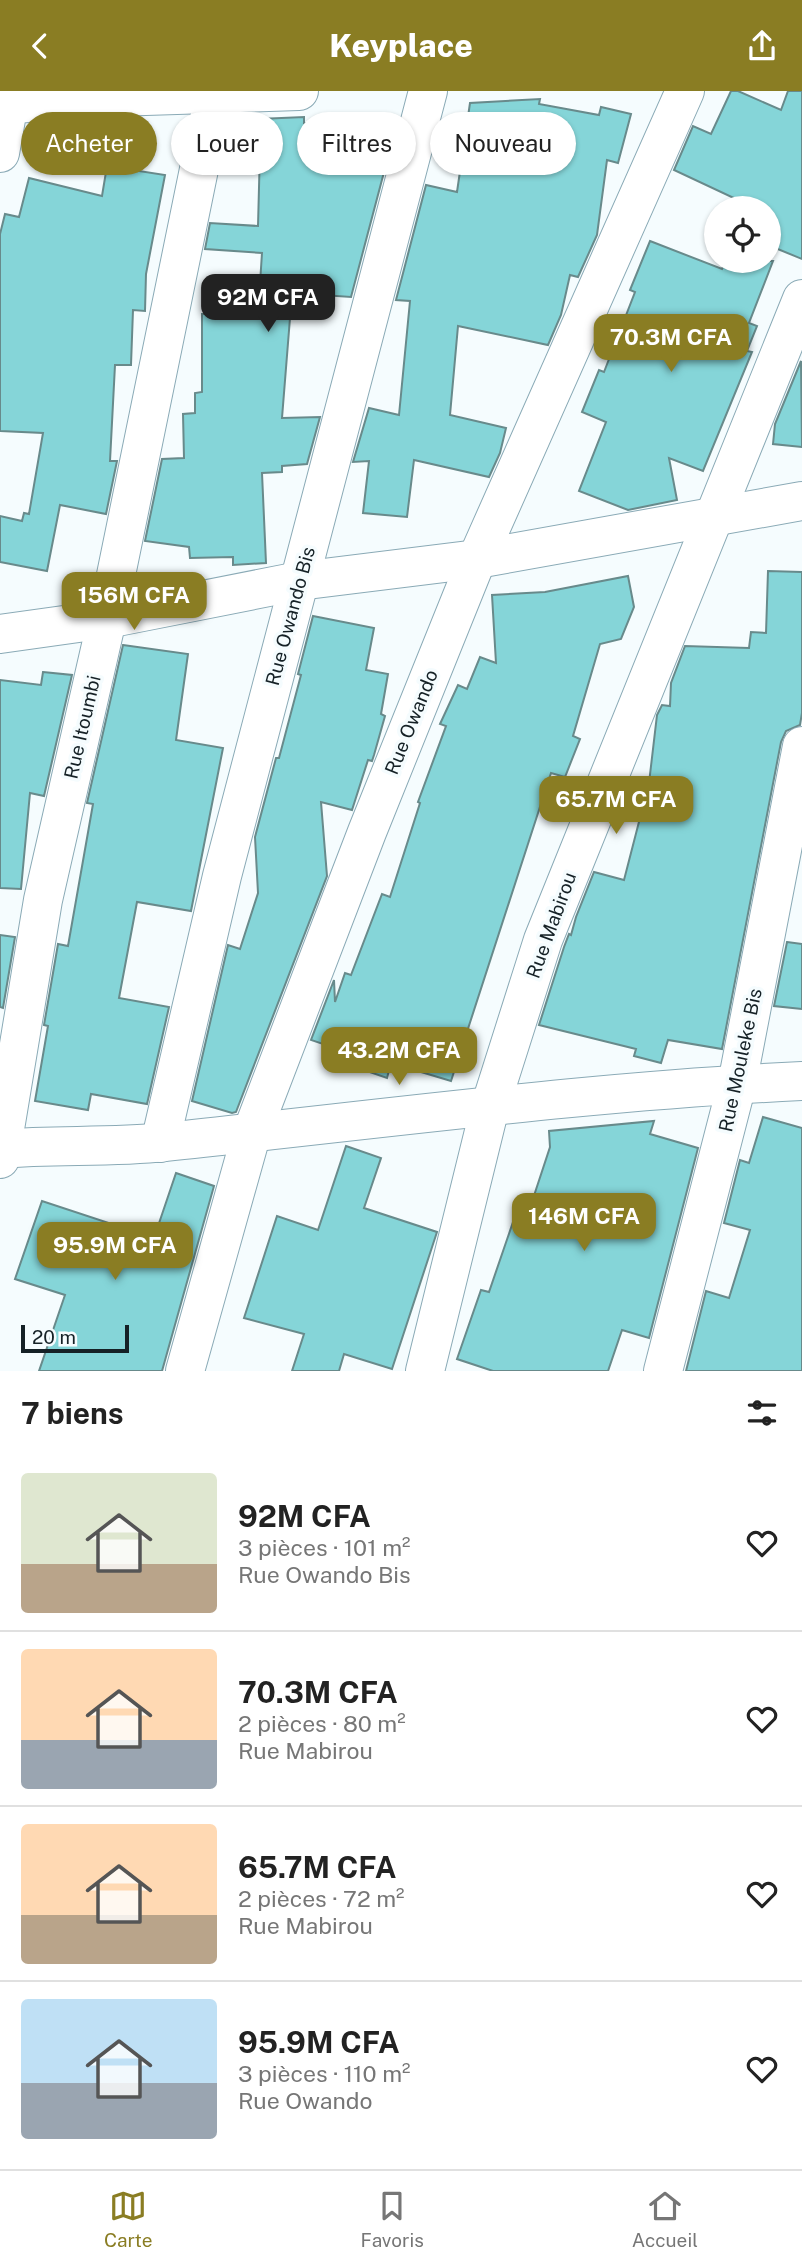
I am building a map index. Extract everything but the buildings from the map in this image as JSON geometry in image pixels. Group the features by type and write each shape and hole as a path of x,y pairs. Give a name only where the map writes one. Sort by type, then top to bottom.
{"street":[{"path":"0,153 7,100 299,91"},
{"name":"Rue Owando Bis","path":"160,1143 222,876 428,91"},
{"name":"Rue Owando","path":"185,1371 252,1132 367,832 477,559 685,91"},
{"name":"Rue Itoumbi","path":"1,1152 43,900 107,618 214,93"},
{"name":"Rue Mabirou","path":"425,1371 490,1107 543,940 802,299"},
{"path":"0,634 107,618 299,581 477,559 802,501"},
{"name":"Rue Mouleke Bis","path":"663,1371 737,1084 802,745"},
{"path":"1,1152 160,1143 490,1107 802,1080"}]}
